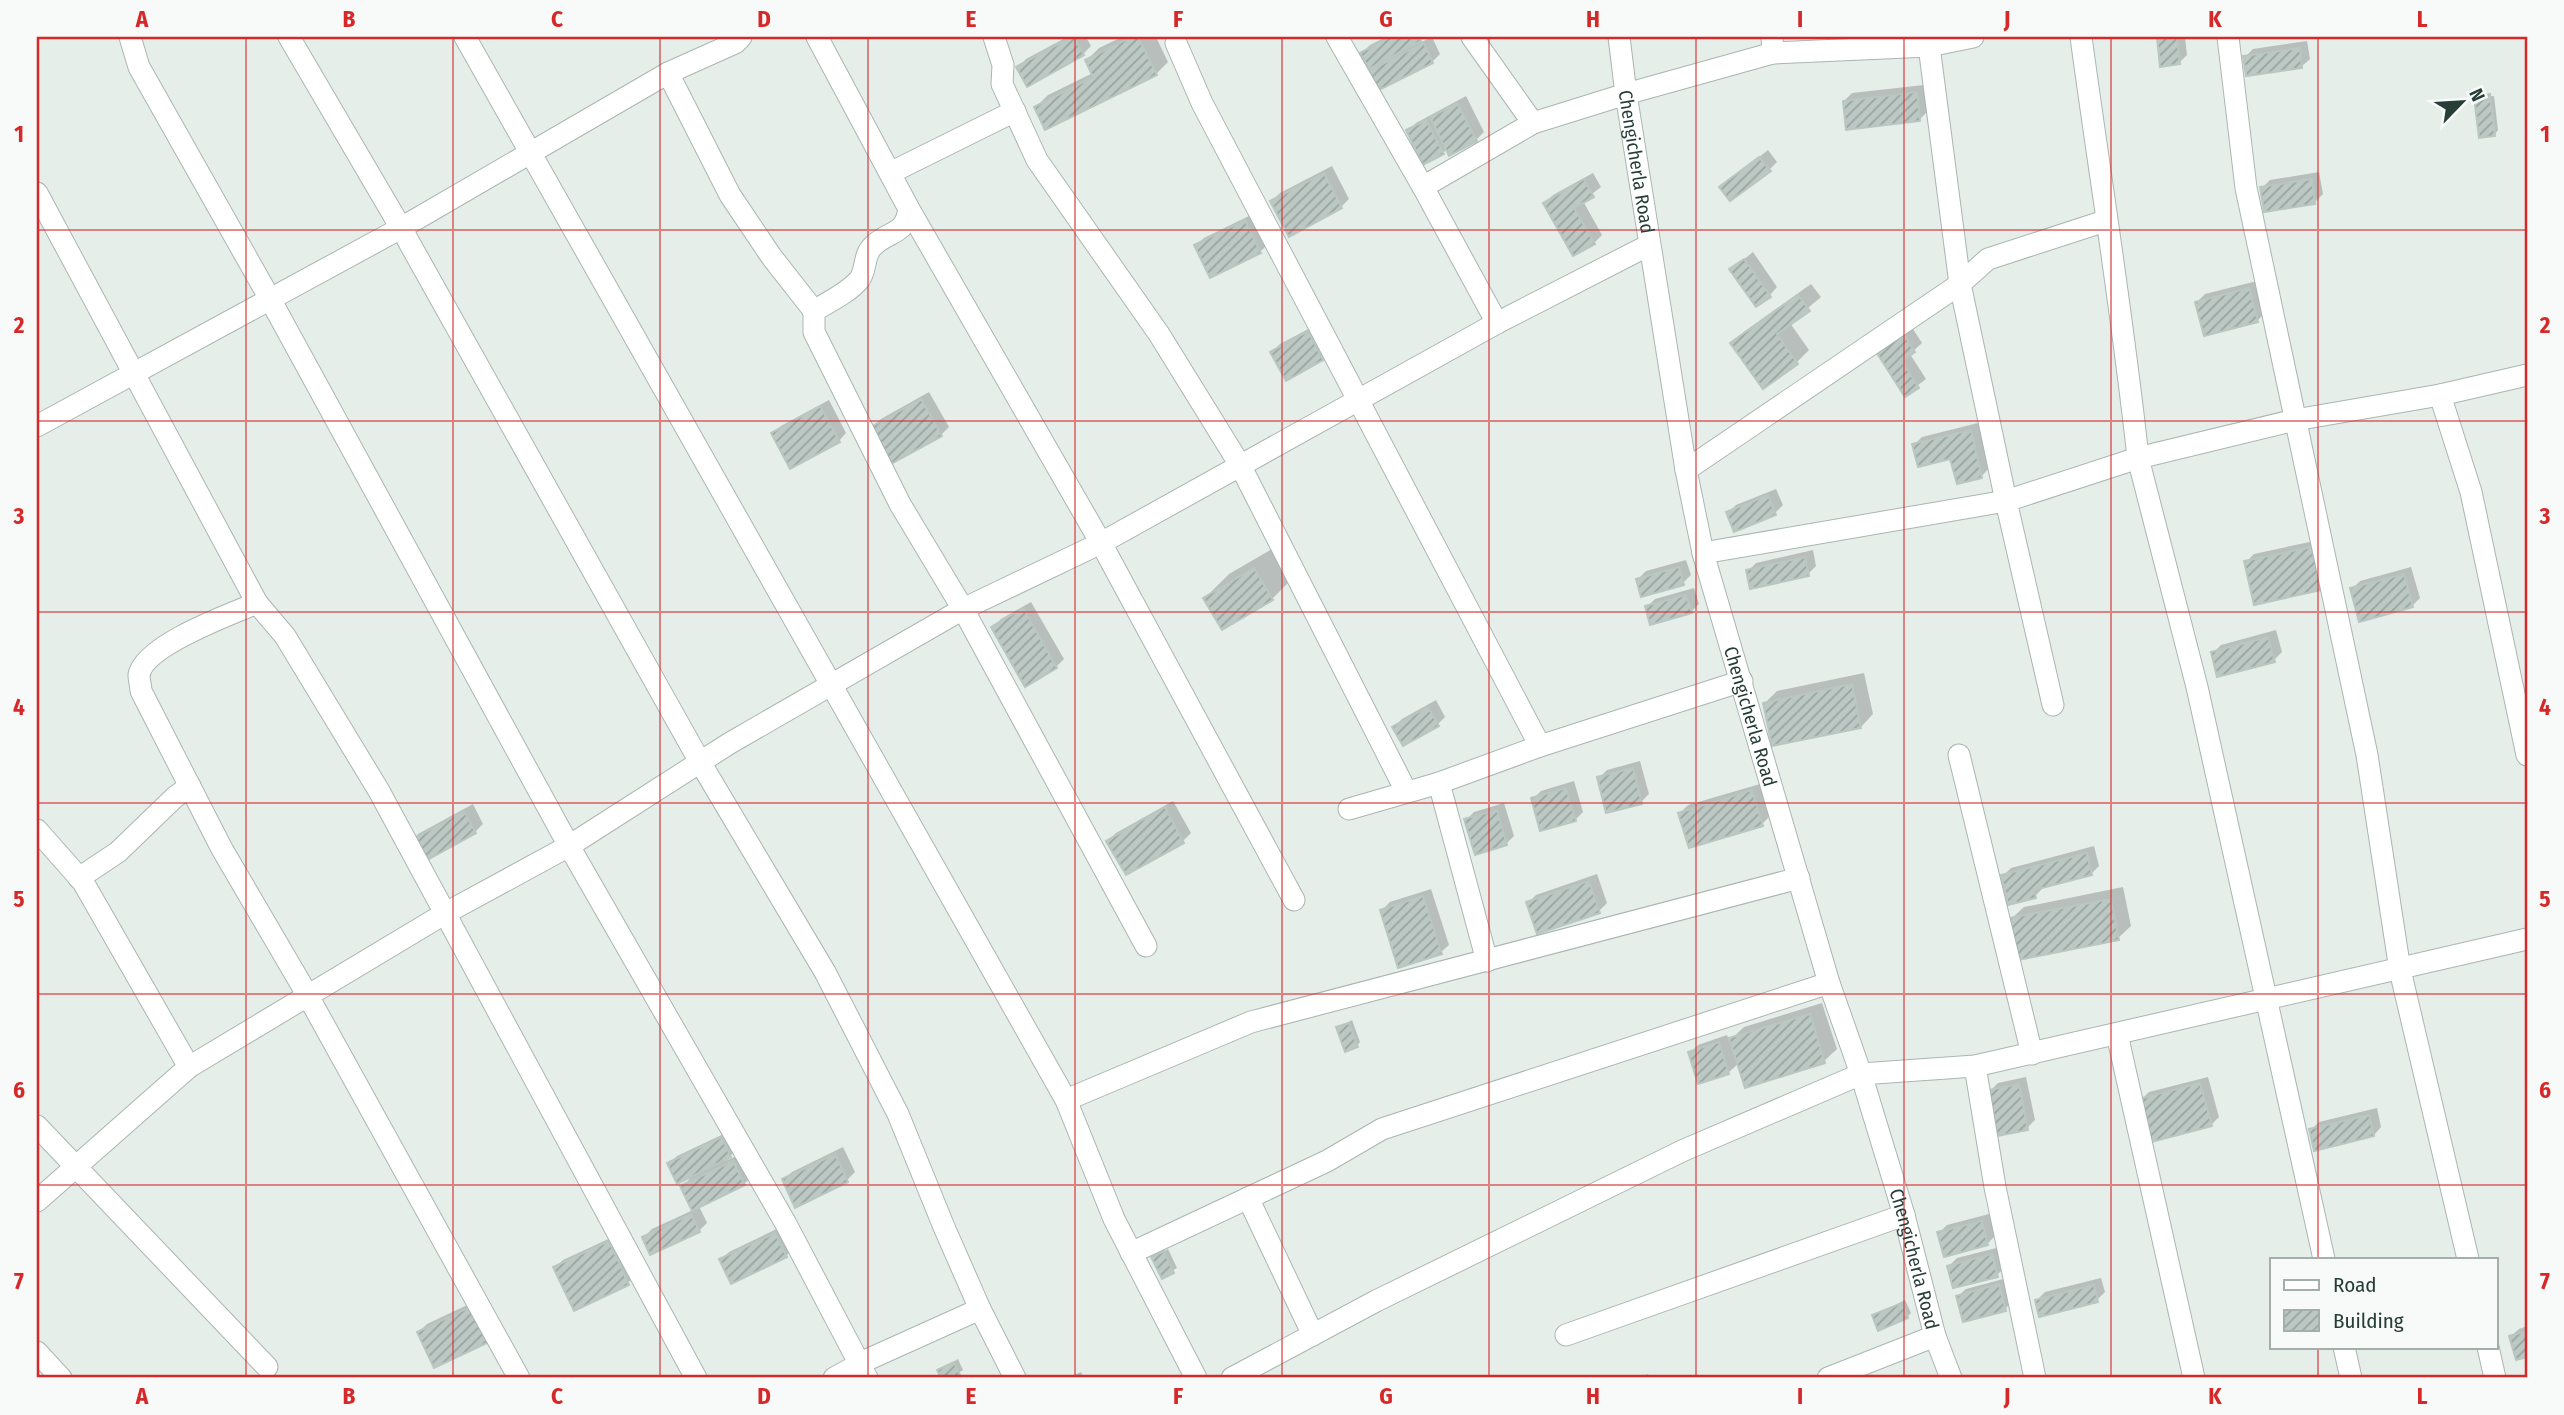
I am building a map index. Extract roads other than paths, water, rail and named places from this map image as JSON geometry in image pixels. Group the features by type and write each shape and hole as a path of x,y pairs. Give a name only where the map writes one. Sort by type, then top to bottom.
{"street":[{"path":"130,37 139,67 271,299 569,846 786,1224 863,1372"},
{"path":"289,37 401,228 700,762 825,972 898,1114 980,1310 1015,1378"},
{"path":"465,37 1066,1100 1114,1219 1196,1378"},
{"path":"37,426 401,228 668,73 735,43 741,37"},
{"path":"817,37 909,209 1101,543 1294,900"},
{"path":"994,37 1003,65 1002,84 1037,160 1159,334 1240,466 1406,791"},
{"path":"1337,37 1497,323"},
{"path":"1472,37 1533,123"},
{"name":"Chengicherla Road","path":"1619,37 1649,245 1686,470 1703,553 1829,983 1861,1074 1904,1215 1936,1336 1951,1378"},
{"path":"1423,187 1533,123 1773,45 1928,41 1973,37"},
{"path":"2081,37 2105,221 2129,374 2138,458 2197,687 2325,1258"},
{"path":"2228,37 2246,188 2367,755 2400,970 2468,1258"},
{"path":"1177,39 1202,103 1541,746"},
{"path":"1928,41 1960,284 2053,705"},
{"path":"668,73 730,195 771,256 814,311 814,332 900,504 963,610 1146,946"},
{"path":"890,173 1015,111"},
{"path":"37,193 257,603 285,636 379,791 672,1329 696,1378"},
{"path":"814,311 859,280 869,250 900,230 907,219 909,209"},
{"path":"1686,470 1960,284 1988,259 2105,221"},
{"path":"37,1201 189,1067 444,914 569,846 700,762 831,684 963,610 1101,543 1359,398 1649,245"},
{"path":"1703,553 2006,501 2138,458 2295,420 2440,395 2527,375"},
{"path":"2440,395 2471,492 2527,755"},
{"path":"257,603 191,630 146,662 139,675 141,691 245,890 308,996 519,1378"},
{"path":"1349,810 1438,783 1541,746 1742,681"},
{"path":"1959,755 2032,1054"},
{"path":"1438,783 1487,961"},
{"path":"79,878 118,852 190,786"},
{"path":"37,830 79,878 189,1067"},
{"path":"1066,1100 1251,1022 1799,878"},
{"path":"1232,1378 1376,1301 1682,1151 1861,1074 1975,1066 2527,939"},
{"path":"1131,1253 1326,1161 1382,1129 1829,983"},
{"path":"2118,1034 2194,1378"},
{"path":"1975,1066 1995,1186 2035,1378"},
{"path":"37,1126 267,1367"},
{"path":"1248,1198 1313,1335"},
{"path":"1566,1335 1904,1215"},
{"path":"834,1378 863,1372 980,1310"},
{"path":"1828,1378 1936,1336"},
{"path":"2344,1348 2351,1378"},
{"path":"2488,1348 2496,1378"},
{"path":"37,1352 61,1378"}]}
